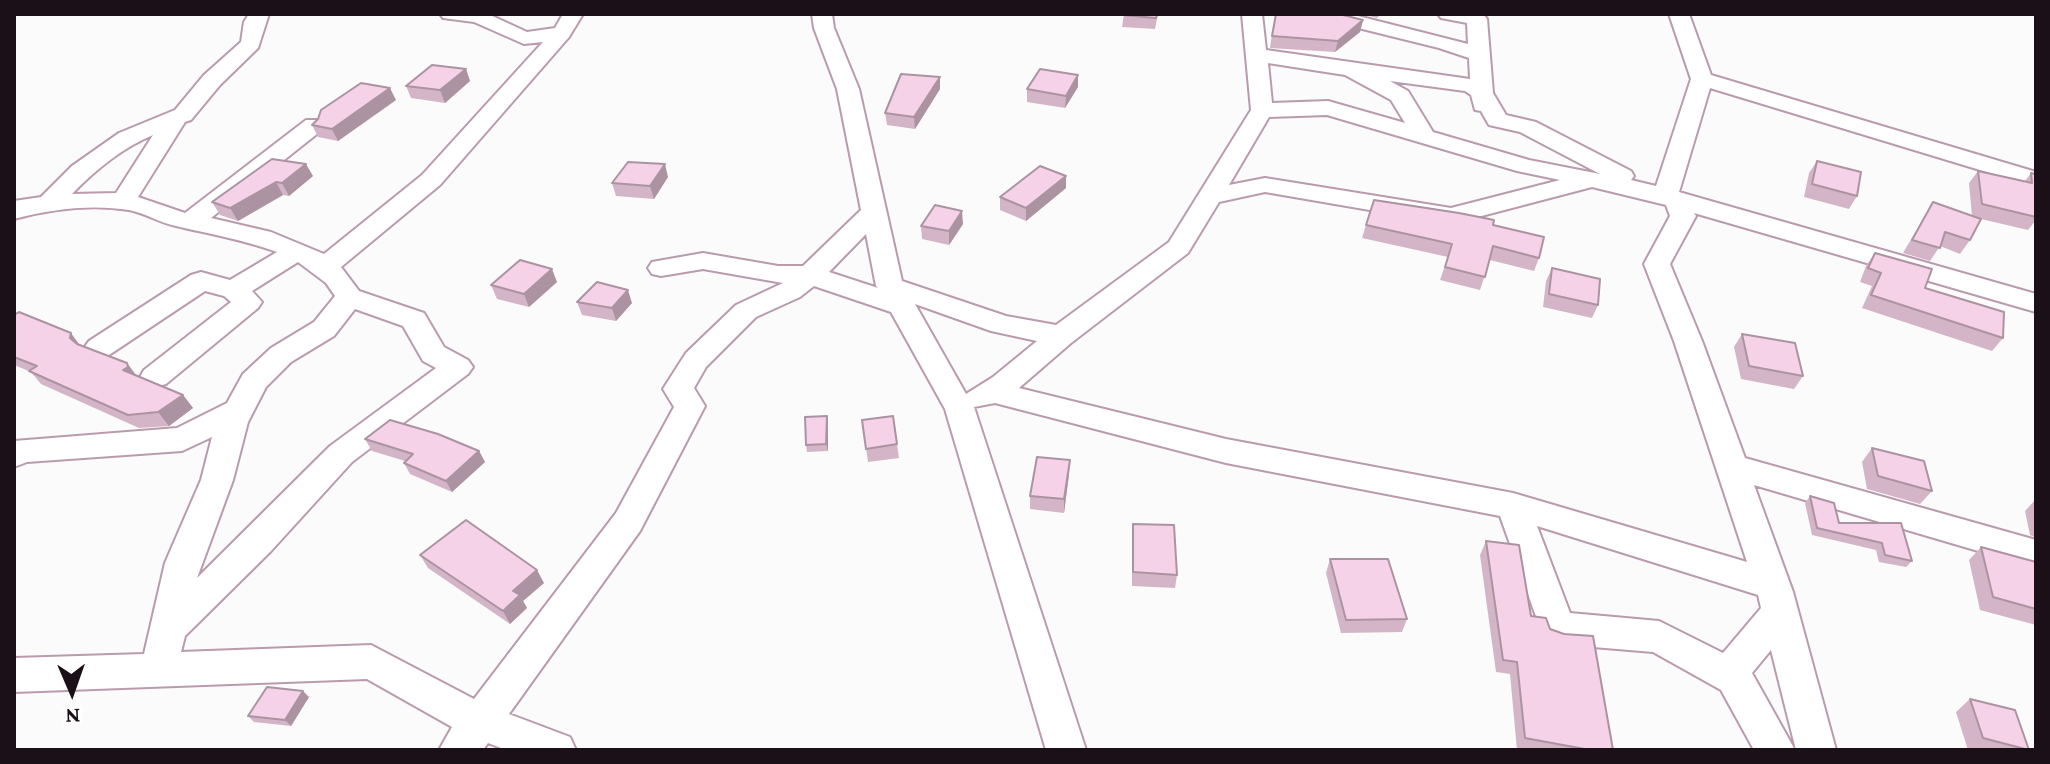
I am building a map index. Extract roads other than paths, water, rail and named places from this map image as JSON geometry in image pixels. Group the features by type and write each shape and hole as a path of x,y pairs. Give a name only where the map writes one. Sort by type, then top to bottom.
{"street":[{"path":"49,204 81,171 127,138 183,115 212,80 251,44 254,22 259,14"},
{"path":"450,14 478,17 524,38 567,24"},
{"path":"822,14 824,28 848,89 874,212 896,296 960,409 1066,750"},
{"path":"960,409 1004,384 1061,336 1179,247 1262,110 1252,14"},
{"path":"1325,14 1446,43 1480,55"},
{"path":"1448,14 1477,19 1487,155"},
{"path":"1666,196 1702,79 1679,14"},
{"path":"325,267 431,180 567,24"},
{"path":"1256,55 1428,81 1449,80 1473,86 1483,94 1497,120 1528,127 1666,196 1683,216 1657,264 1688,341 1780,612 1816,750"},
{"path":"1351,69 1400,96 1424,136"},
{"path":"1702,79 2036,180"},
{"path":"1262,110 1328,108 1487,155 1666,196 2036,303"},
{"path":"122,203 176,118"},
{"path":"192,220 314,125"},
{"path":"1209,197 1265,185 1451,216 1593,180"},
{"path":"17,205 122,203 176,219 253,234 325,267 349,297 414,320 433,354 458,367 341,454 259,541 168,629"},
{"path":"469,736 628,522 690,406 678,389 696,360 746,311 790,291 810,275 874,212"},
{"path":"234,290 295,252"},
{"path":"661,268 703,261 778,274 810,275 1001,324 1061,336"},
{"path":"99,348 201,281 234,290 248,302 155,377"},
{"path":"159,668 183,563 217,480 232,422 254,381 281,355 324,329 349,297"},
{"path":"990,391 1226,451 1513,506 1758,580"},
{"path":"14,455 19,451 182,439 238,411"},
{"path":"1731,466 2036,554"},
{"path":"1513,506 1557,628 1659,637 1735,678"},
{"path":"1775,750 1731,671 1780,612"},
{"path":"14,675 371,662 469,736 556,750"}]}
